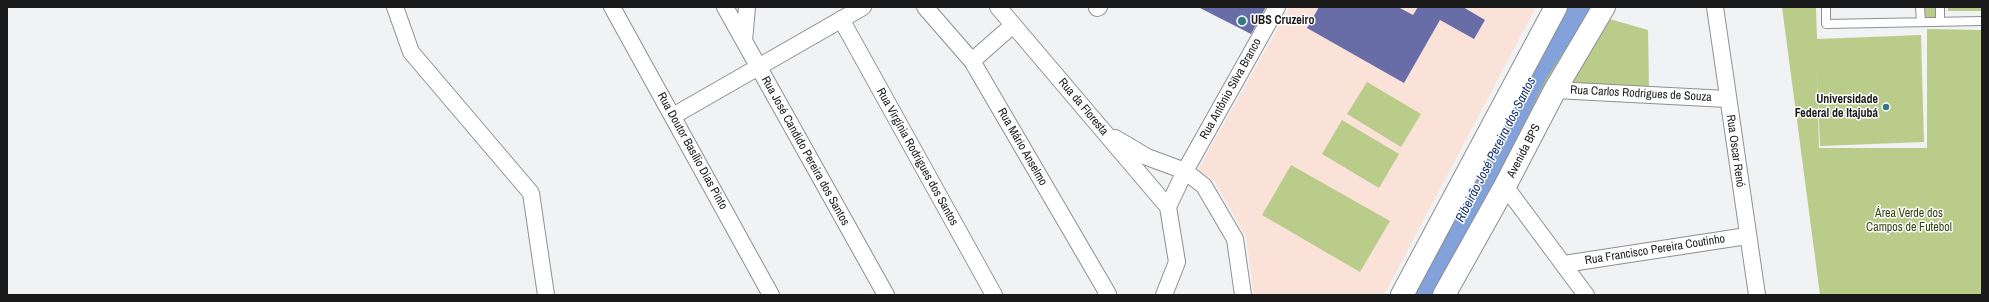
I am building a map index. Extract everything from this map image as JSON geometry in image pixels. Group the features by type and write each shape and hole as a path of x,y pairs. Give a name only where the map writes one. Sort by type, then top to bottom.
{"main road":[{"path":"1402,295 1556,7"},
{"name":"Avenida BPS","path":"1444,295 1506,186 1555,90 1604,7"}],"street":[{"path":"395,7 411,52 531,193 546,295"},
{"name":"Rua Doutor Basílio Dias Pinto","path":"612,7 772,295"},
{"name":"Rua José Candido Pereira dos Santos","path":"726,7 886,295"},
{"path":"744,40 747,7"},
{"path":"673,116 863,7"},
{"name":"Rua Mário Anselmo","path":"925,7 972,61 1107,294"},
{"name":"Rua da Floresta","path":"998,7 1168,207"},
{"name":"Rua Antônio Silva Branco","path":"1185,171 1277,7"},
{"name":"Rua Oscar Renó","path":"1715,7 1727,99 1757,295"},
{"name":"Rua Virgínia Rodrigues dos Santos","path":"841,19 994,295"},
{"path":"972,61 1013,25"},
{"name":"Rua Carlos Rodrigues de Souza","path":"1555,90 1727,99"},
{"path":"1105,133 1147,157 1185,171 1204,186 1235,239 1242,295"},
{"path":"1164,295 1177,262 1168,207 1185,171"},
{"path":"1506,186 1586,295"},
{"name":"Rua Francisco Pereira Coutinho","path":"1564,264 1747,236"}],"lane":[{"path":"1826,7 1826,24 1982,21"},
{"path":"1920,7 1921,22"},
{"path":"1940,7 1940,22"}],"shaded area":[{"path":"1290,7 1536,7 1384,295 1254,295 1246,237 1214,180 1197,171"}],"green space":[{"path":"1564,7 1598,7 1441,295 1409,295"},
{"name":"Área Verde dos Campos de Futebol","path":"1782,7 1816,7 1817,39 1921,35 1924,142 1820,146 1817,70 1819,148 1927,148 1927,29 1982,30 1982,295 1820,295"},
{"path":"1921,7 1939,7 1939,21 1921,21"},
{"path":"1948,7 1982,7 1982,11 1948,11"},
{"path":"1606,18 1648,30 1649,87 1572,83"},
{"path":"1367,82 1421,114 1401,147 1347,114"},
{"path":"1342,120 1399,154 1379,188 1322,154"},
{"path":"1291,165 1390,221 1360,272 1262,215"}],"building":[{"name":"UBS Cruzeiro","path":"1198,7 1266,7 1251,34"},
{"path":"1319,7 1398,7 1413,15 1418,7 1463,7 1485,20 1474,39 1440,20 1404,83 1307,28"}],"waterway":[{"name":"Ribeirão José Pereira dos Santos","path":"1419,295 1480,184 1535,73 1577,7"}],"place":[{"name":"UBS Cruzeiro","path":"1242,21"},
{"name":"Universidade Federal de Itajubá","path":"1886,107"}]}
